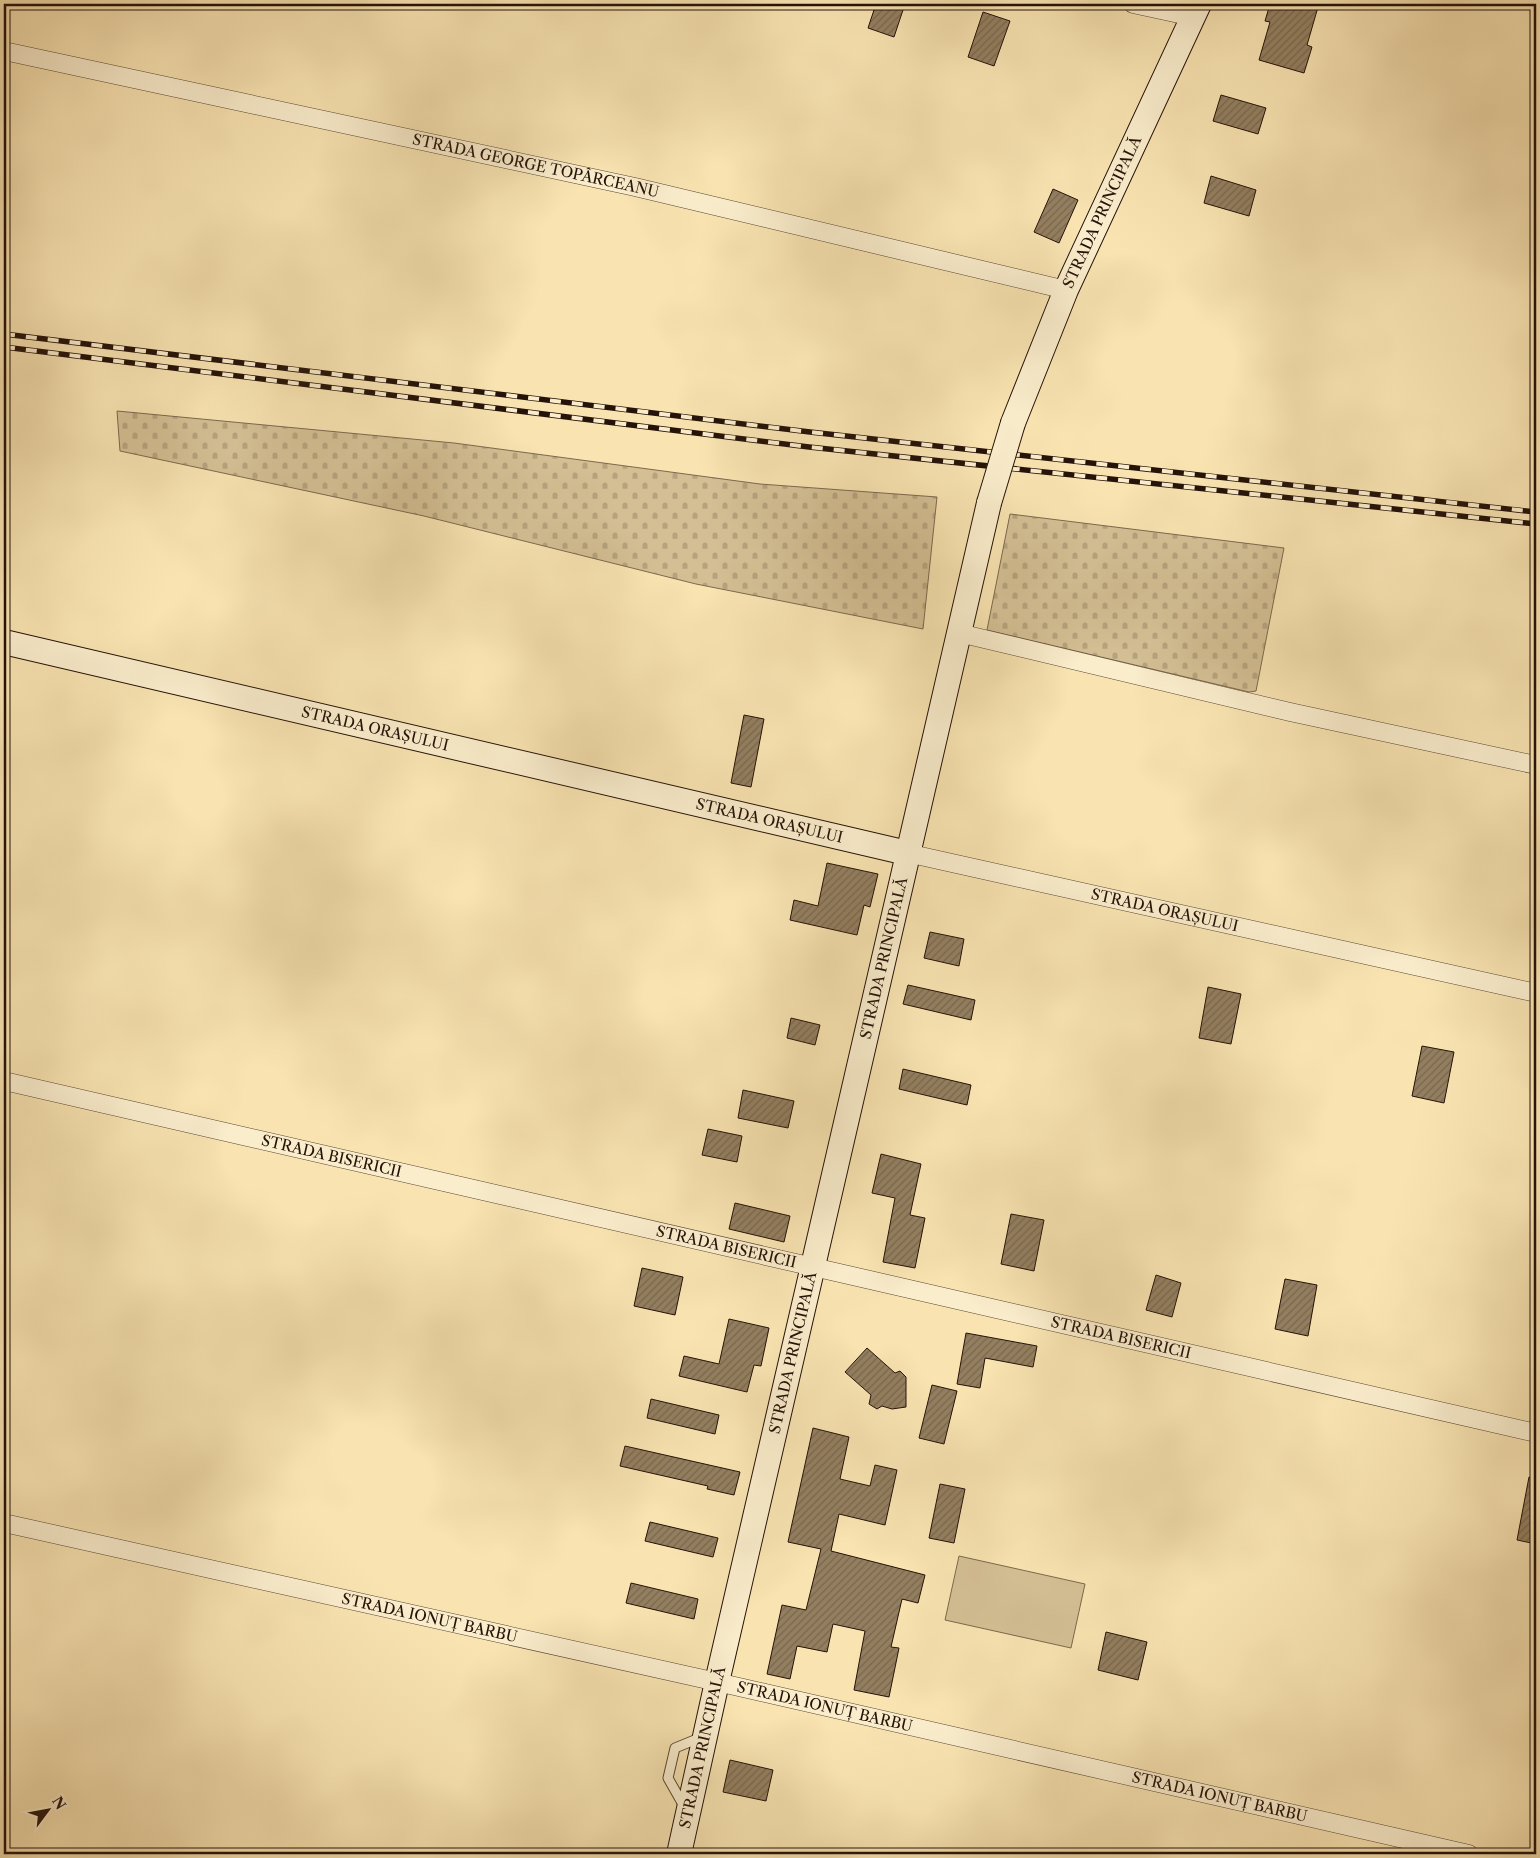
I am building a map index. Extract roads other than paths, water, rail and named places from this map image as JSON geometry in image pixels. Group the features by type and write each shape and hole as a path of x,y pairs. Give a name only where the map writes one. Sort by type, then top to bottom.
{"main road":[{"name":"STRADA PRINCIPALĂ","path":"679,1854 907,853 989,503 1013,424 1066,290 1196,10"},
{"name":"STRADA ORAȘULUI","path":"4,642 907,853"}],"street":[{"path":"1133,4 1196,10"},
{"name":"STRADA GEORGE TOPÂRCEANU","path":"4,51 634,187 1066,290"},
{"path":"959,633 1290,712 1536,765"},
{"name":"STRADA ORAȘULUI","path":"907,853 1536,993"},
{"name":"STRADA BISERICII","path":"4,1081 1536,1434"},
{"name":"STRADA IONUȚ BARBU","path":"4,1523 717,1682 1469,1854"}],"railway":[{"path":"4,334 810,432 1536,512"},
{"path":"4,347 809,447 1536,524"}]}
